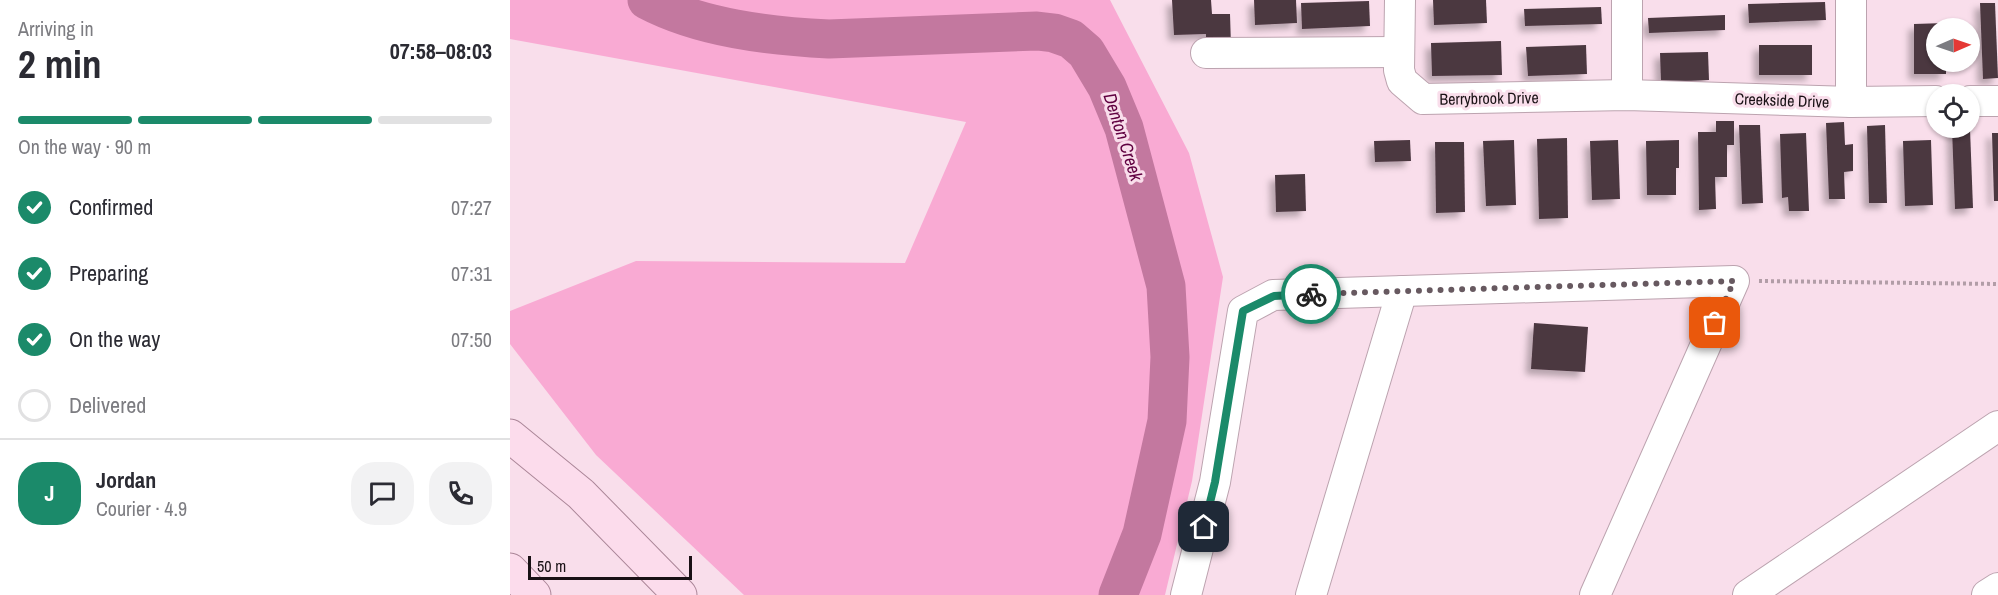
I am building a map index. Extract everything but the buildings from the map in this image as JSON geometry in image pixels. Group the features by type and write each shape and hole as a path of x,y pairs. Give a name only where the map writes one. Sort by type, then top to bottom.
{"main road":[{"path":"510,436 581,494 680,595"},
{"path":"510,570 534,595"}],"street":[{"name":"Berrybrook Drive","path":"1400,0 1399,70 1402,81 1423,99 1627,95"},
{"path":"1627,0 1627,95"},
{"path":"1851,0 1851,102"},
{"path":"1206,53 1399,52"},
{"name":"Creekside Drive","path":"1627,95 1851,102 1926,101"},
{"path":"1980,101 1998,101"},
{"path":"1186,595 1215,482 1243,311 1274,296 1734,281 1595,595"},
{"path":"1311,595 1402,291"},
{"path":"1748,595 1998,426"},
{"path":"1988,595 1998,588"}],"path":[{"path":"1734,281 1998,284"}],"shaded area":[{"path":"510,0 1110,0 1189,153 1223,277 1192,481 1165,595 744,595 596,455 510,344 510,311 636,261 905,263 966,122 510,39"}],"waterway":[{"name":"Denton Creek","path":"647,0 668,10 712,24 783,36 829,39 1037,31 1054,33 1071,39 1086,52 1107,87 1124,128 1166,286 1170,357 1167,421 1142,534 1118,595"}],"way so far":[{"path":"1311,294 1734,281 1715,323"}],"route":[{"path":"1204,527 1215,482 1243,311 1274,296 1311,294"}]}
